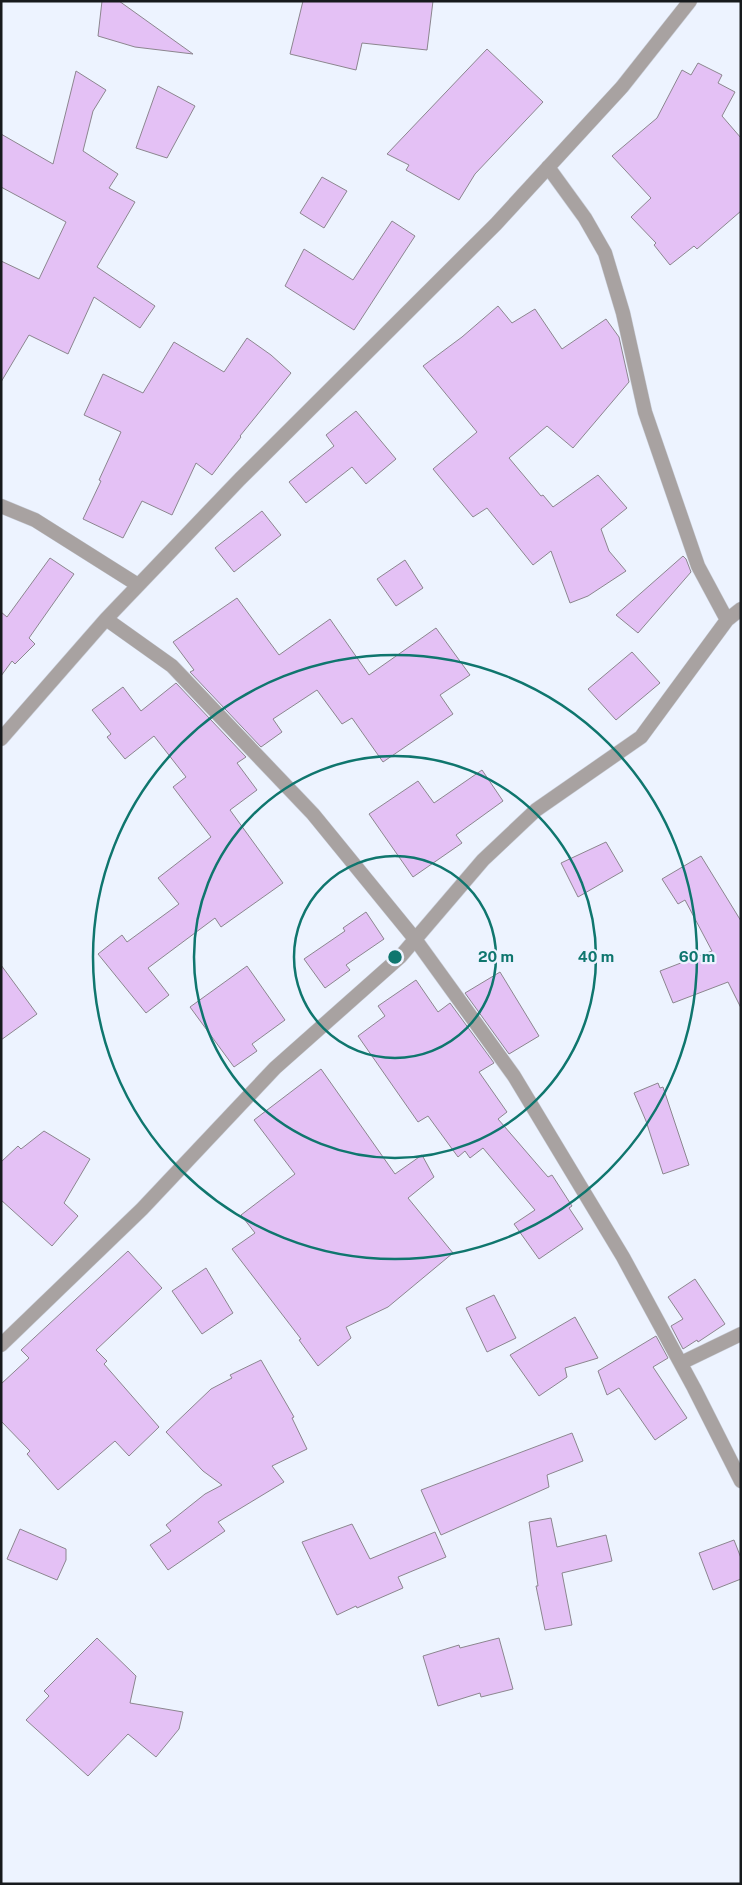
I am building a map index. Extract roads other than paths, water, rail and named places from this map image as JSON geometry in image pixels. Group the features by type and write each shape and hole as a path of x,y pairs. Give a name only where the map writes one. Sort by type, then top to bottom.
{"street":[{"path":"1,739 138,585 240,479 496,224 622,87 690,1"},
{"path":"548,167 586,218 605,253 622,313 645,412 698,566 727,620"},
{"path":"1,506 35,520 138,585"},
{"path":"1,1345 142,1209 276,1068 400,957 483,860 536,810 641,738 727,620 741,609"},
{"path":"106,620 172,666 313,814 415,938 514,1076 623,1257 681,1363 741,1481"},
{"path":"681,1363 741,1334"}]}
